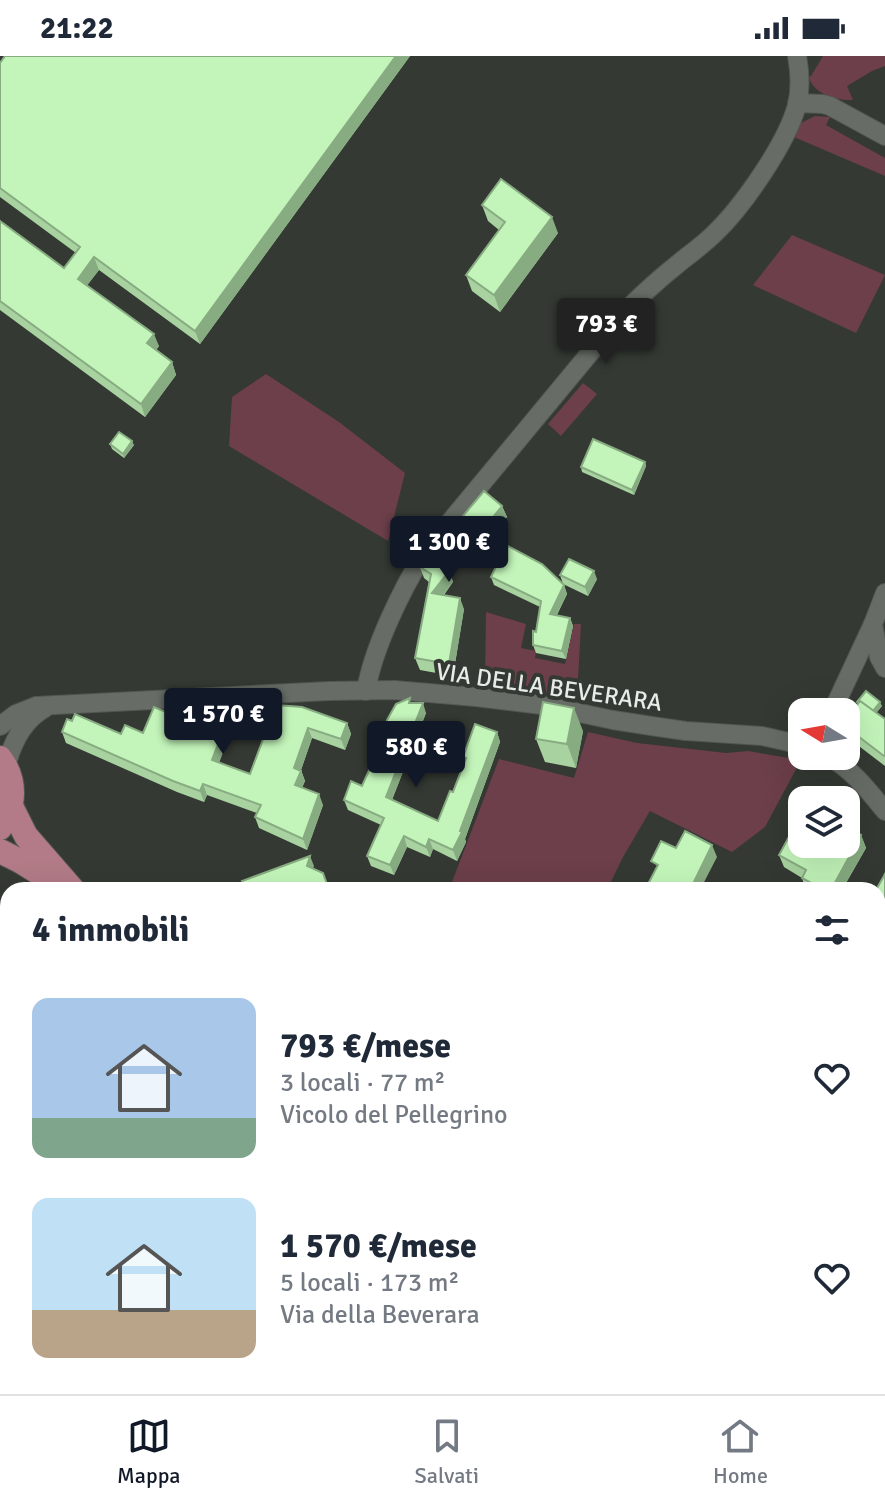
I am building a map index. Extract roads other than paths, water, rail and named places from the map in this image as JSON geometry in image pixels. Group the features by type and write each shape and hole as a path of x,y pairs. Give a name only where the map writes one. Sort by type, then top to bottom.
{"main road":[{"path":"3,762 11,783 5,817 66,882"},
{"path":"0,851 54,882"}],"street":[{"path":"366,691 390,620 405,585 425,552 623,313 730,217 758,179 791,123 800,73 797,56"},
{"path":"797,103 830,106 885,136"},
{"path":"839,698 885,593"},
{"path":"873,624 879,657 885,668"},
{"name":"VIA DELLA BEVERARA","path":"0,726 28,709 48,706 366,691 417,692 542,705 643,725 762,736 788,742"},
{"path":"3,762 18,734 35,714 48,706"},
{"path":"848,770 885,811"}]}
